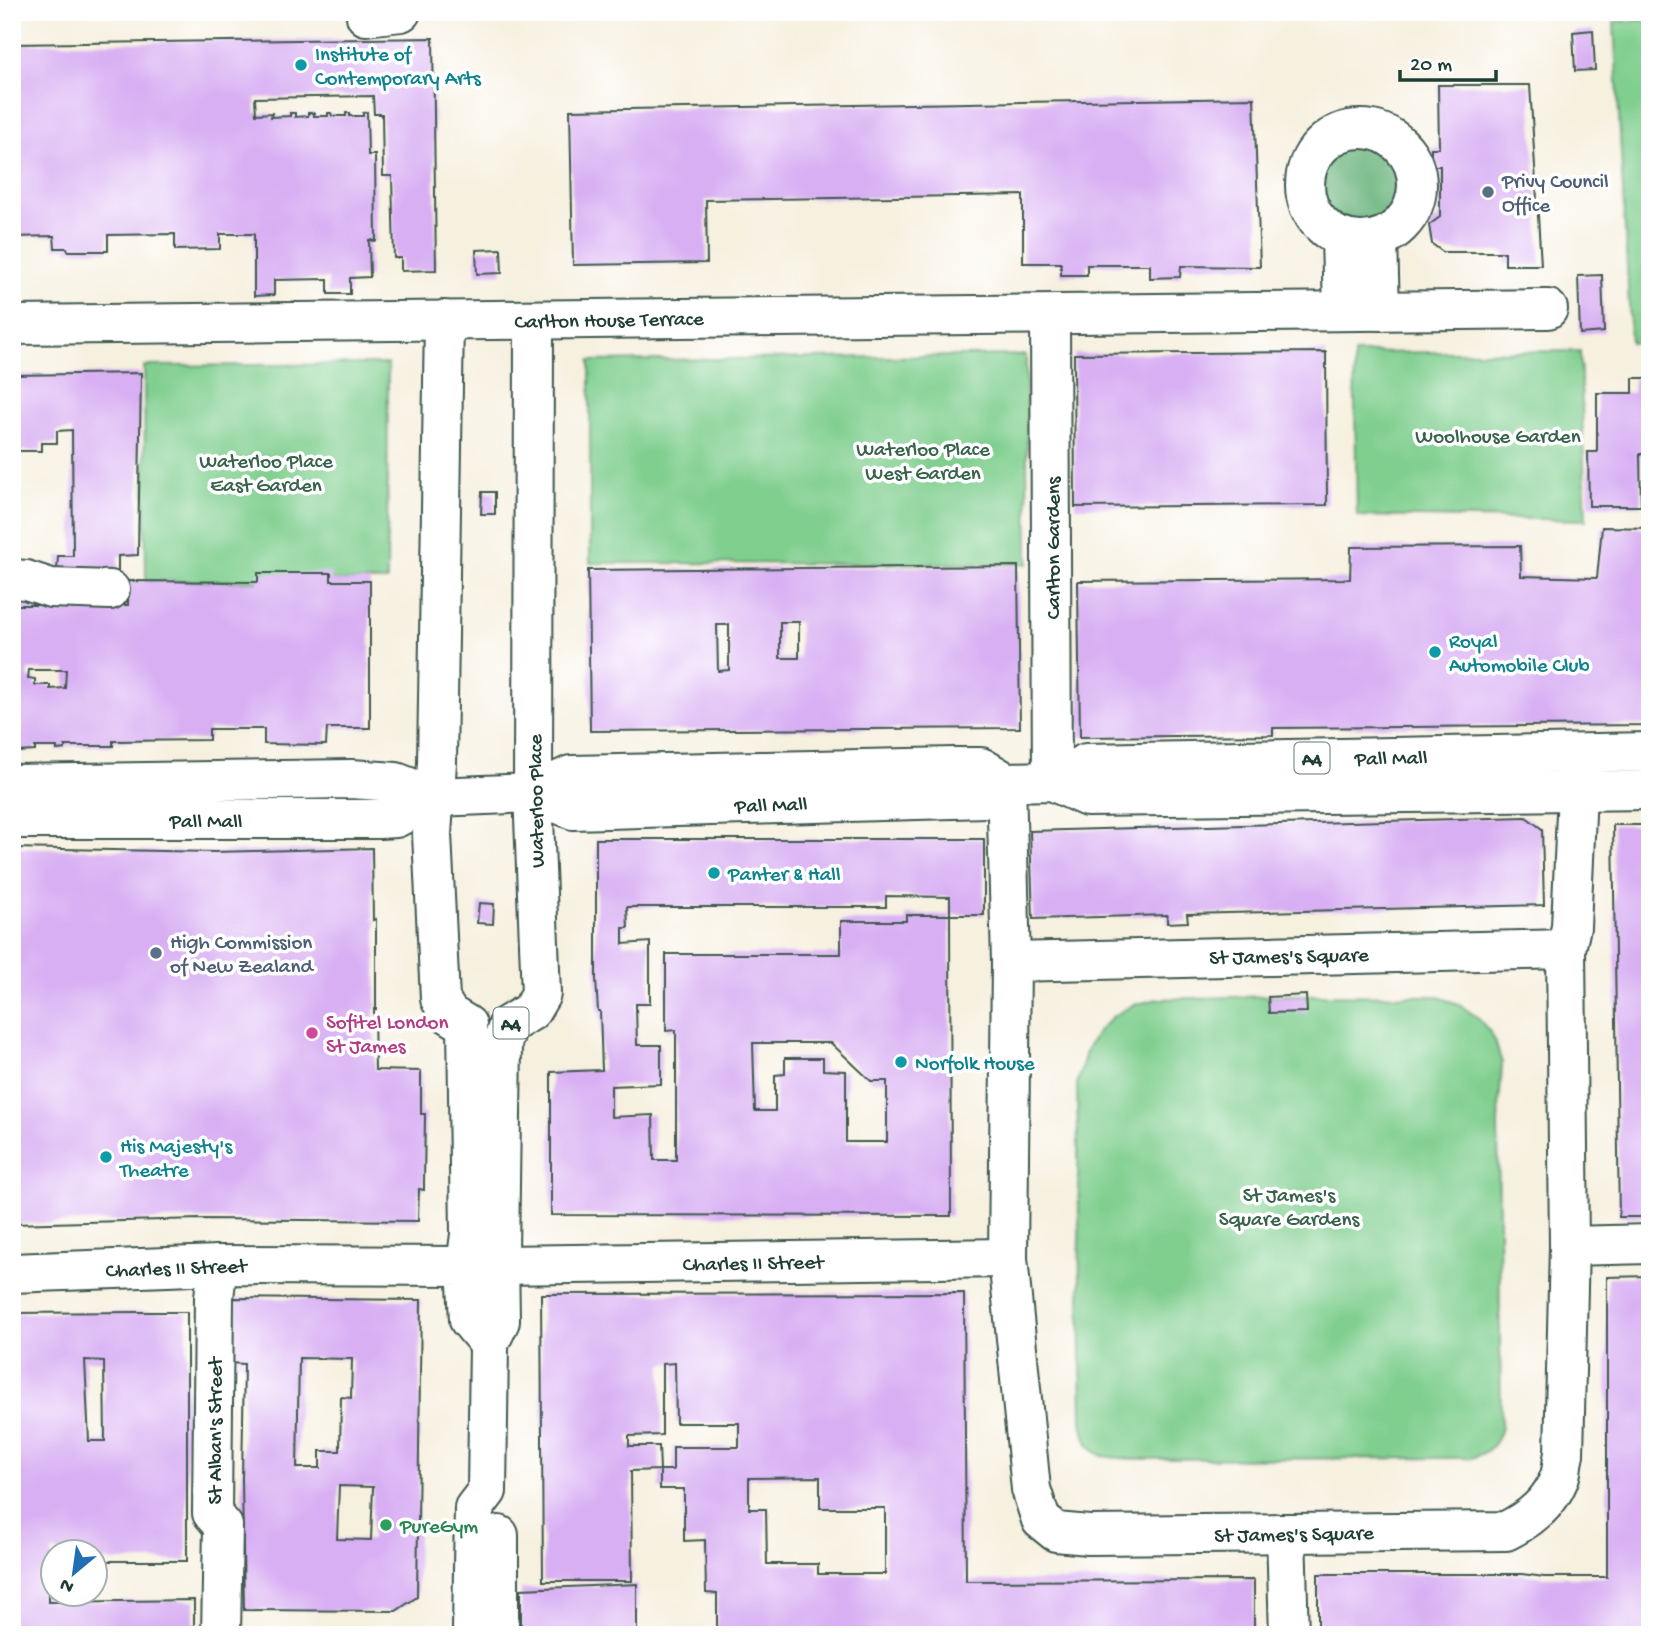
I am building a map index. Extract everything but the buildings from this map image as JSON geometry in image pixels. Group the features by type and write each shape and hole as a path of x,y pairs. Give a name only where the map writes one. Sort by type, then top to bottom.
{"street":[{"path":"1360,239 1362,311 1548,309"},
{"name":"Carlton House Terrace","path":"12,325 1362,311"},
{"name":"Carlton Gardens","path":"1050,315 1052,781"},
{"path":"444,320 435,797 432,834 440,999 449,1014 467,1025 508,1025"},
{"name":"Waterloo Place","path":"508,1025 531,1011 541,994 533,793 534,320"},
{"path":"12,579 26,580 51,588 110,590"},
{"name":"Pall Mall","path":"1052,781 1086,763 1650,752"},
{"name":"St James's Square","path":"1006,782 1011,962 1008,1258 1031,1489 1041,1520 1056,1532 1089,1535 1506,1531 1527,1520 1542,1507 1560,1477 1563,1454 1569,1246 1566,949 1571,927 1576,753"},
{"name":"Pall Mall","path":"12,784 351,779 396,782 435,797 533,793 573,810 986,798 1006,782 1052,781 1087,797 1650,790"},
{"name":"Pall Mall","path":"12,819 379,820 396,818 435,797"},
{"name":"St James's Square","path":"1011,962 1566,949"},
{"path":"467,1025 470,1234 483,1266"},
{"name":"A4","path":"475,1635 471,1630 474,1508 487,1491 489,1344 500,1321 483,1266 502,1044 508,1025"},
{"path":"1569,1246 1650,1244"},
{"name":"Charles II Street","path":"12,1273 218,1265 483,1266 1008,1258"},
{"name":"St Alban's Street","path":"218,1265 214,1297 212,1513 223,1526 221,1635"},
{"name":"A4","path":"487,1491 494,1499 499,1513 499,1626 495,1635"},
{"path":"1286,1533 1289,1635"}],"green space":[{"path":"1650,20 1650,343 1631,343 1614,22"},
{"path":"1361,141 1378,145 1392,154 1401,168 1405,185 1401,202 1392,216 1378,225 1361,229 1344,225 1330,216 1321,202 1317,185 1321,168 1330,154 1344,145"},
{"name":"Woolhouse Garden","path":"1580,351 1586,520 1357,516 1354,353"},
{"name":"Waterloo Place West Garden","path":"1026,355 1028,564 590,563 590,361"},
{"name":"Waterloo Place East Garden","path":"388,364 387,581 146,581 144,366"},
{"name":"St James's Square Gardens","path":"1306,995 1436,996 1458,1004 1477,1017 1495,1041 1502,1063 1498,1123 1499,1434 1490,1448 1471,1458 1133,1459 1097,1453 1087,1442 1082,1421 1077,1084 1087,1049 1098,1031 1112,1017 1133,1005 1158,999"}],"place":[{"name":"Institute of Contemporary Arts","path":"301,65"},
{"name":"Privy Council Office","path":"1488,192"},
{"name":"Royal Automobile Club","path":"1435,652"},
{"name":"Panter & Hall","path":"714,873"},
{"name":"High Commission of New Zealand","path":"156,953"},
{"name":"Sofitel London St James","path":"312,1033"},
{"name":"Norfolk House","path":"901,1062"},
{"name":"His Majesty's Theatre","path":"106,1157"},
{"name":"PureGym","path":"386,1525"}]}
